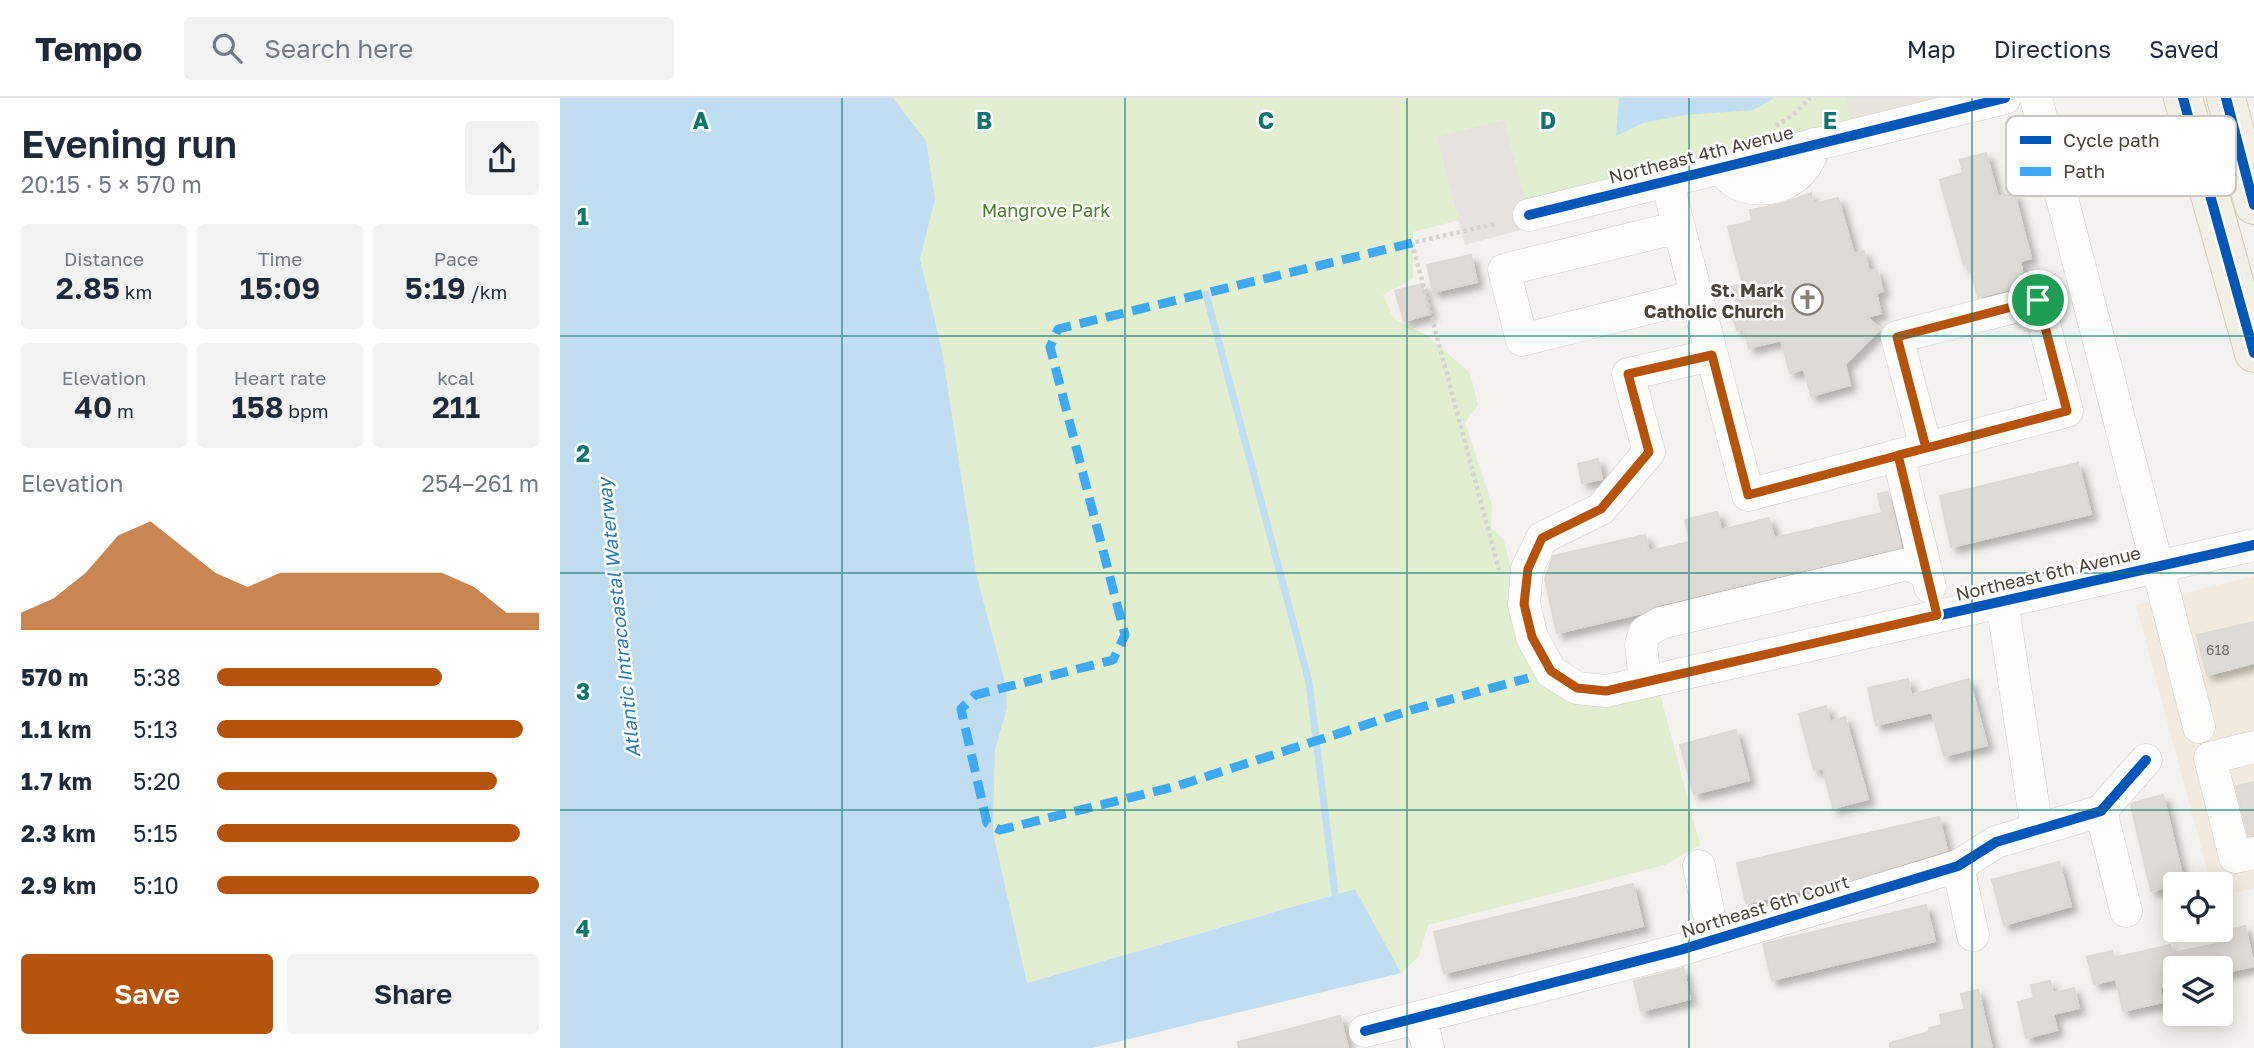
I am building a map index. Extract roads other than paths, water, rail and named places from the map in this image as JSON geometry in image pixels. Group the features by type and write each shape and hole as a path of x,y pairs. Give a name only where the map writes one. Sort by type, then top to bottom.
{"main road":[{"path":"2183,98 2188,116"},
{"path":"2226,98 2233,116"},
{"path":"2236,125 2249,161 2254,202"},
{"path":"2210,196 2254,353"}],"street":[{"name":"Northeast 4th Avenue","path":"1529,215 1815,145 1955,104 2005,98"},
{"path":"2036,98 2041,116"},
{"path":"1667,181 1748,495 1912,452 2067,411 2038,300 1897,337 1912,452 1926,573 1937,615"},
{"path":"2062,196 2199,727"},
{"path":"1679,227 1504,270 1522,340 1697,296"},
{"name":"Northeast 6th Avenue","path":"1712,355 1628,374 1649,452 1601,509 1542,538 1528,569 1524,604 1532,637 1551,671 1577,688 1606,691 2254,545"},
{"path":"1644,681 1641,645 1645,632 1661,623 1908,564 1926,573"},
{"path":"2002,601 2037,830"},
{"path":"2245,855 2210,758 2254,747"},
{"path":"2126,911 2101,811 2146,760"},
{"name":"Northeast 6th Court","path":"1365,1031 1714,940 1958,866 1996,842 2101,811"},
{"path":"1699,866 1714,940"},
{"path":"1958,866 1973,935"},
{"path":"1421,1017 1428,1048"}],"water":[{"name":"Atlantic Intracoastal Waterway","path":"560,98 893,98 926,141 935,199 920,259 942,350 976,573 1006,686 1007,708 995,750 993,833 1027,983 1355,889 1401,973 1092,1048 560,1048"},
{"path":"1619,98 1774,98 1753,110 1685,115 1643,123 1616,136"}],"waterway":[{"path":"1206,294 1309,682 1335,894"}],"place":[{"name":"St. Mark Catholic Church","path":"1807,300"}],"park label":[{"name":"Mangrove Park","path":"1046,210"}]}
